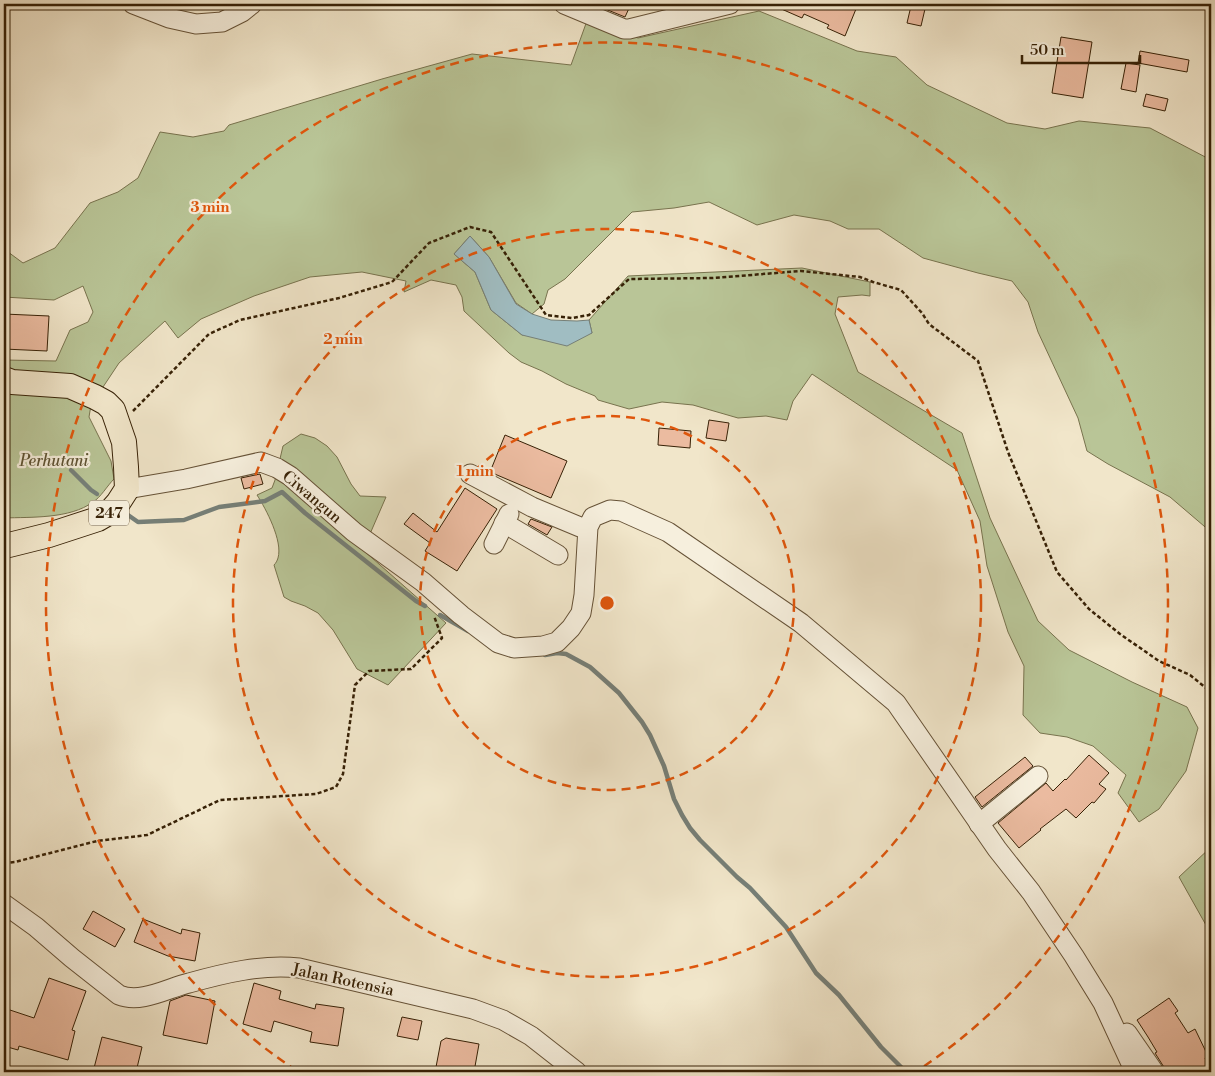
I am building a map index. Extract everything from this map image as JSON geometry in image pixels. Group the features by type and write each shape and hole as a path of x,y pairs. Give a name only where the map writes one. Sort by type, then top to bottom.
{"main road":[{"path":"4,380 70,386 106,404 116,417"},
{"name":"247","path":"4,545 49,535 98,519 110,512 118,503 126,489 126,468 124,442 116,417"}],"street":[{"path":"133,4 169,18 196,24 222,22 242,12 252,4"},
{"path":"564,4 624,29 730,4"},
{"name":"Ciwangun","path":"126,489 186,479 261,462 277,468 290,476 354,532 424,582 461,615 498,643 514,648 543,646 557,642 571,628 581,613 584,595 588,527"},
{"path":"470,474 532,507 580,527 588,527 593,517 610,510 621,511 668,532 801,623 896,703 997,849 1031,892 1074,956 1103,1003 1135,1072"},
{"path":"494,544 516,499"},
{"path":"504,523 558,555"},
{"path":"980,824 1038,776"},
{"name":"Jalan Rotensia","path":"4,904 119,996 124,998 137,999 190,982 252,968 283,966 299,968 473,1009 503,1020 531,1036 577,1072"},
{"path":"1103,1003 1120,1020 1154,1072"}],"path":[{"path":"116,417 134,411 209,334 240,320 339,298 392,282 429,243 470,227 491,232 546,315 572,318 589,316 629,279 713,278 801,271 860,277 901,290 922,313 929,324 978,361 1008,452 1057,572 1089,609 1120,634 1159,661 1190,675 1211,692"},
{"path":"4,862 15,862 97,841 147,835 220,800 316,794 336,787 343,774 355,685 369,671 412,669 442,638 433,610"}],"green space":[{"name":"Perhutani","path":"759,11 857,51 896,57 927,85 1007,123 1045,129 1079,121 1150,128 1211,160 1211,532 1170,497 1087,451 1078,418 1038,332 1028,302 1012,281 923,258 879,229 848,229 830,221 794,215 757,225 709,202 632,212 565,279 548,290 544,304 532,314 516,303 489,257 470,236 454,254 475,272 491,310 522,335 592,333 589,320 628,276 802,268 870,282 870,296 838,297 835,314 858,372 962,433 990,518 1038,621 1069,650 1187,707 1198,728 1186,771 1159,809 1139,822 1118,793 1126,775 1093,746 1067,737 1040,733 1023,715 1024,666 1008,632 987,566 980,521 957,470 812,374 793,401 787,420 766,416 738,418 693,405 662,402 629,409 598,400 595,396 521,362 464,311 462,297 456,285 431,280 404,292 406,281 362,272 310,277 254,296 201,319 178,338 165,321 119,363 91,405 89,417 111,461 114,479 96,500 84,508 73,512 50,516 4,518 4,360 56,361 70,330 88,322 93,312 83,286 54,300 4,297 4,249 23,263 55,248 90,203 118,192 138,178 160,132 193,137 224,131 229,125 472,54 571,65 588,18 638,38"},
{"path":"301,434 315,438 327,446 337,457 351,484 360,496 386,497 363,550 446,623 388,685 357,669 333,630 318,613 284,597 274,565 278,559 279,551 276,534 257,495 272,488 283,446"},
{"path":"1211,847 1211,934 1179,877"}],"water":[{"path":"470,236 489,257 516,304 532,314 551,320 589,320 592,333 567,346 522,335 491,310 475,272 454,254"}],"building":[{"path":"593,4 631,4 625,17"},
{"path":"770,4 858,4 845,36 827,28 829,25 804,14 802,18"},
{"path":"911,6 925,9 921,26 907,23"},
{"path":"1061,37 1092,42 1083,98 1052,93"},
{"path":"1140,51 1189,60 1187,72 1138,63"},
{"path":"1126,63 1140,65 1136,92 1121,89"},
{"path":"1146,94 1168,99 1165,111 1143,106"},
{"path":"4,314 49,316 47,351 4,349"},
{"path":"709,420 729,423 726,441 706,438"},
{"path":"659,428 691,431 690,448 658,445"},
{"path":"505,435 567,461 551,498 490,472"},
{"path":"260,474 263,484 244,489 241,478"},
{"path":"465,488 497,509 457,571 425,551 430,543 404,524 413,513 437,532"},
{"path":"531,519 552,527 547,535 528,524"},
{"path":"1089,755 1109,773 1099,784 1106,789 1094,803 1092,802 1076,818 1066,809 1019,848 998,823 1046,783 1053,791"},
{"path":"1025,757 1033,766 982,807 975,797"},
{"path":"93,911 125,929 115,947 83,929"},
{"path":"143,919 181,934 182,929 200,933 195,961 168,956 134,942"},
{"path":"49,978 86,991 72,1030 75,1031 68,1060 19,1046 18,1050 4,1046 4,1008 34,1018"},
{"path":"254,983 281,991 279,999 315,1009 316,1004 344,1008 338,1046 310,1042 312,1032 274,1021 271,1032 243,1024"},
{"path":"186,995 215,1001 207,1044 163,1035 170,1001"},
{"path":"1169,998 1178,1011 1175,1013 1188,1033 1195,1029 1208,1056 1205,1058 1211,1072 1167,1072 1155,1053 1157,1052 1137,1020"},
{"path":"402,1017 422,1021 418,1040 397,1036"},
{"path":"102,1037 142,1047 136,1072 93,1072"},
{"path":"446,1038 479,1044 474,1072 459,1072 436,1067 441,1041"}],"waterway":[{"path":"71,470 97,494"},
{"path":"128,515 138,522 184,520 219,507 265,501 282,492 305,513 416,601 425,606"},
{"path":"440,615 468,631"},
{"path":"545,655 566,654 590,667 619,693 650,735 664,766 674,799 690,828 786,927 816,973 839,995 881,1047 906,1072"}]}
